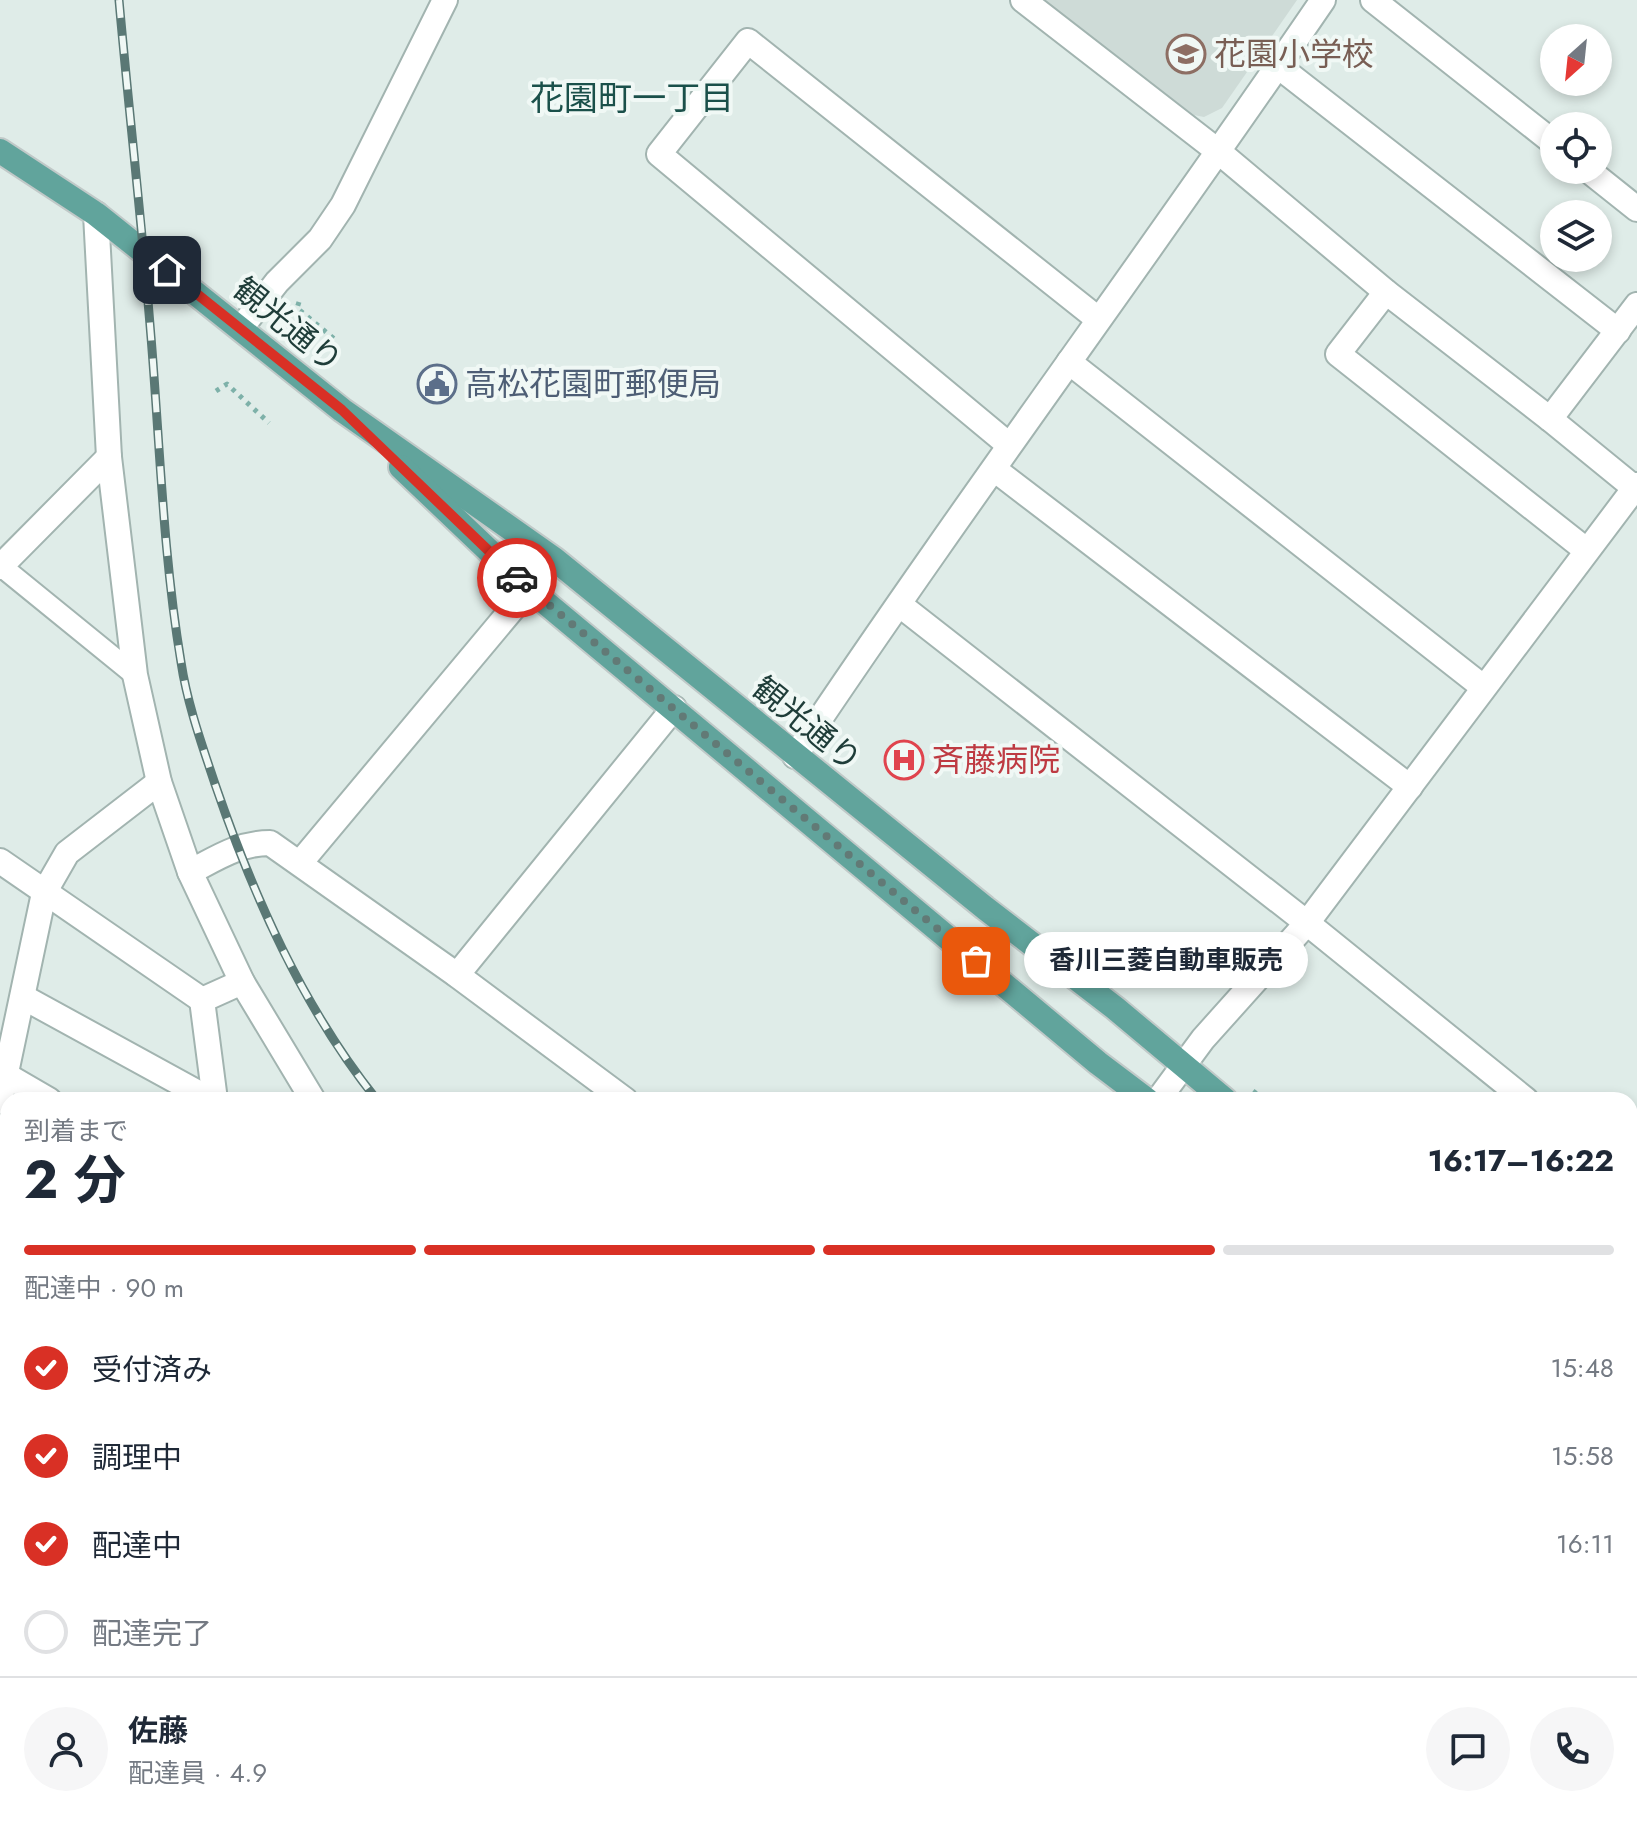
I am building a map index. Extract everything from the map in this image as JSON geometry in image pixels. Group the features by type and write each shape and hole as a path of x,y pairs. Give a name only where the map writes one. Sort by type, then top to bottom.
{"main road":[{"name":"観光通り","path":"0,151 96,214 342,410 554,559 795,756 1115,1008 1215,1092"},
{"name":"観光通り","path":"342,410 529,589 1136,1092"}],"street":[{"path":"241,328 277,282 320,239 343,205 445,0"},
{"path":"1023,0 1219,152 1386,292 1636,488 1586,550 1307,923 1182,1065 1163,1092"},
{"path":"795,756 1009,445 1219,152 1323,0"},
{"path":"1373,0 1540,132"},
{"path":"1009,445 659,154 748,41 1098,319"},
{"path":"1278,66 1618,331"},
{"path":"1606,184 1637,209"},
{"path":"96,214 109,457 135,675 159,782 190,872 242,982 308,1092"},
{"path":"1386,292 1338,354 1586,550"},
{"path":"1550,419 1637,305"},
{"path":"1069,362 1483,687"},
{"path":"4,554 109,457"},
{"path":"994,469 1410,787"},
{"path":"300,863 529,589"},
{"path":"900,605 1307,923 1516,1092"},
{"path":"457,975 674,708"},
{"path":"2,1092 44,893 67,853 159,782"},
{"path":"190,872 236,847 270,843 457,975 614,1092"},
{"path":"0,861 202,1000 212,1092"},
{"path":"202,1000 242,982"},
{"path":"23,997 198,1092"},
{"path":"6,1075 35,1092"}],"lane":[{"path":"4,554 135,675"}],"path":[{"path":"297,308 338,342"},
{"path":"216,391 227,384 269,423"}],"shaded area":[{"name":"花園小学校","path":"1041,0 1297,0 1222,108 1204,117 1194,115"}],"railway":[{"path":"119,0 166,540 187,693 215,784 263,909 303,989 350,1065 371,1092"}],"way so far":[{"path":"517,578 976,961"}],"place":[{"name":"花園小学校","path":"1186,54"},
{"name":"高松花園町郵便局","path":"437,384"},
{"name":"斉藤病院","path":"904,760"},
{"name":"香川三菱自動車販売","path":"976,961"}],"district":[{"name":"花園町一丁目","path":"632,98"}],"route":[{"path":"167,270 342,410 517,578"}]}
